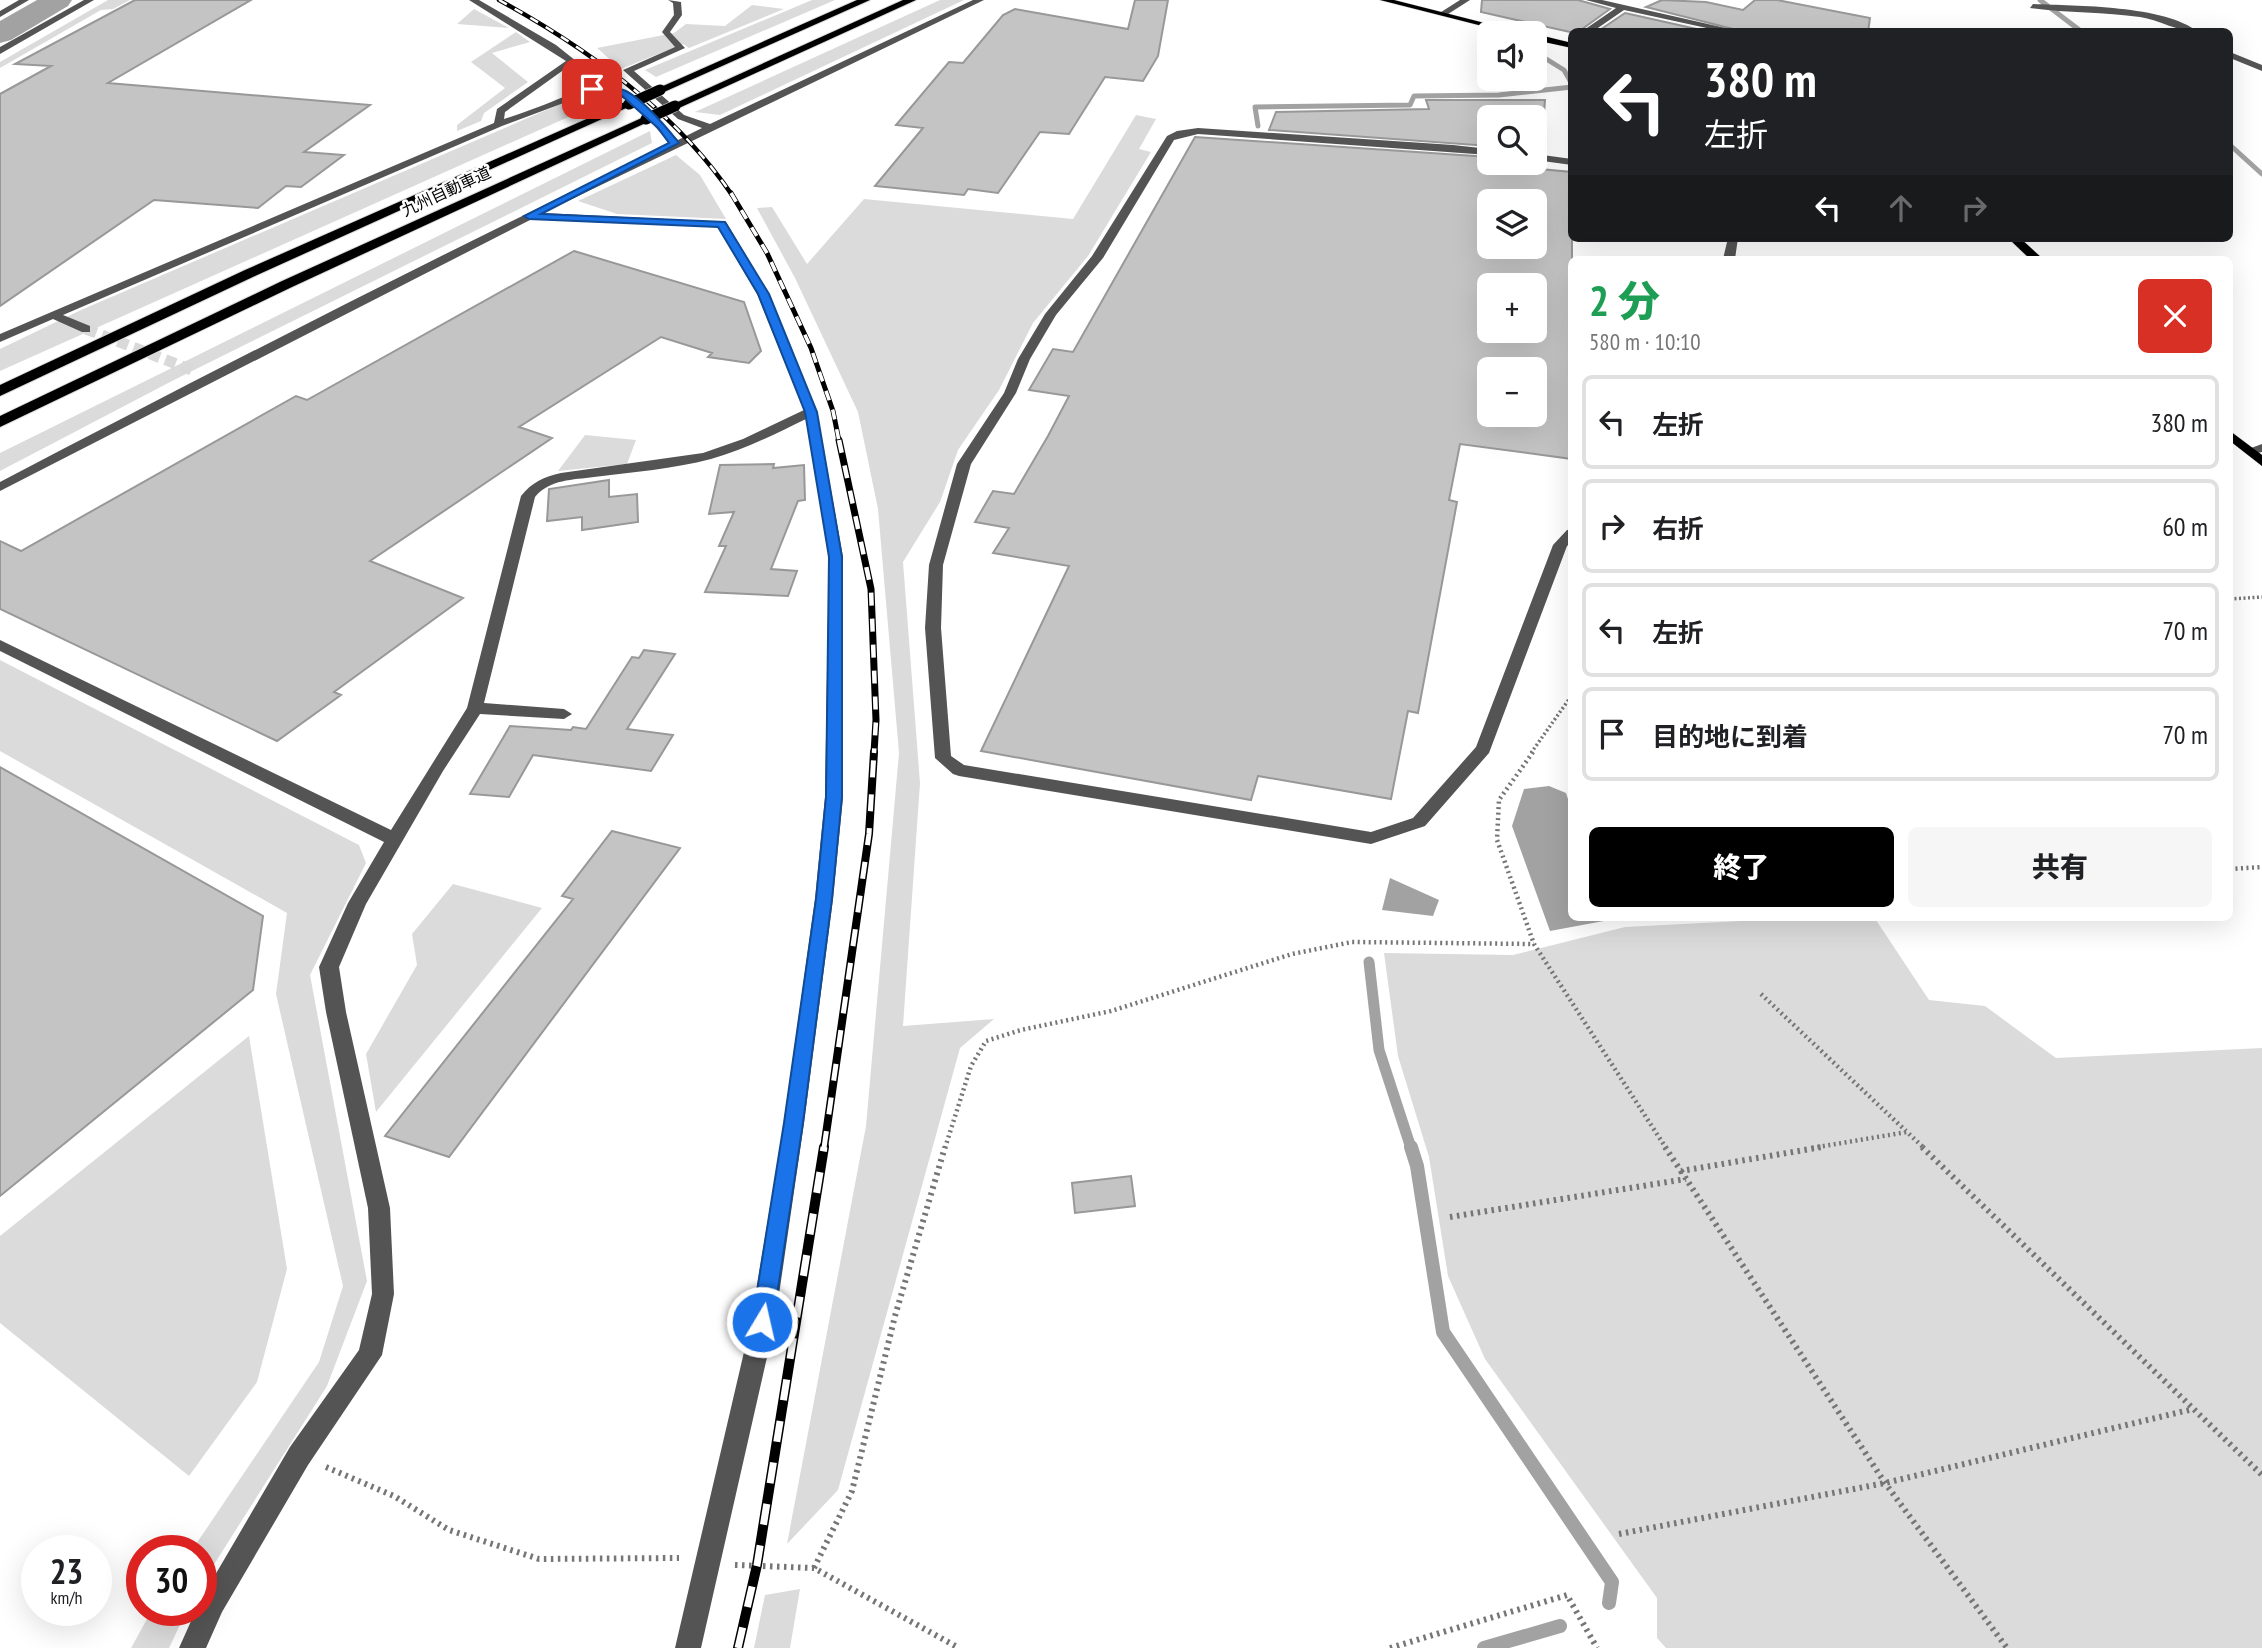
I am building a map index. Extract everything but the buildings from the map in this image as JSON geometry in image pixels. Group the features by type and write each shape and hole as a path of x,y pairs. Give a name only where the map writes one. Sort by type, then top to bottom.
{"highway":[{"name":"九州自動車道","path":"0,391 263,267 866,0"},
{"name":"九州自動車道","path":"0,422 263,295 911,0"}],"main road":[{"path":"1384,0 1477,23"},
{"path":"1547,39 1568,44"},
{"path":"2018,242 2034,256"},
{"path":"2233,437 2256,450 2262,462"}],"street":[{"path":"0,14 25,0"},
{"path":"0,51 89,0"},
{"path":"473,0 572,61 500,111 499,124"},
{"path":"673,0 677,2 678,15 666,32 681,48 628,70 681,117 708,127"},
{"path":"0,487 205,378 675,143 980,0"},
{"path":"1442,14 1466,0"},
{"path":"1590,0 1720,28"},
{"path":"2033,6 2145,16 2187,28"},
{"path":"1592,28 1623,7"},
{"path":"2233,56 2262,68"},
{"path":"0,338 51,314 576,93 604,88 624,93 661,126 675,143"},
{"path":"1477,151 1198,131 1180,132 1170,138 1097,258 1051,314 1024,359 1010,393 964,464 936,565 933,628 943,758 958,770 1371,838 1397,831 1419,821 1483,749 1560,545 1568,537"},
{"path":"1547,159 1568,161"},
{"path":"529,216 722,224 763,294 811,412 836,557 834,797 824,899 794,1123 762,1322 688,1648"},
{"path":"51,314 86,329"},
{"path":"192,370 205,378"},
{"path":"192,1648 213,1603 299,1456 370,1355 383,1294 379,1208 341,1037 329,967 357,903 436,768 475,708 528,496 534,487 549,479 641,468 707,456 756,439 811,412"},
{"path":"0,645 396,840"},
{"path":"475,708 564,714"}],"path":[{"path":"2233,599 2262,597"},
{"path":"1568,701 1499,800 1497,839 1534,944 1885,1483 2007,1648"},
{"path":"2233,869 2262,867"},
{"path":"814,1568 852,1491 895,1317 930,1199 971,1066 986,1041 1021,1030 1111,1011 1292,954 1352,942 1534,944"},
{"path":"1761,993 2262,1475"},
{"path":"1681,1171 1906,1132"},
{"path":"1450,1217 1686,1179"},
{"path":"1619,1534 1885,1483 2193,1409"},
{"path":"299,1456 394,1496 449,1530 539,1559 679,1558 707,1565 814,1568 958,1648"},
{"path":"1390,1648 1567,1595 1597,1648"}],"shaded area":[{"path":"108,0 130,0 113,9 101,10 0,68 0,62"},
{"path":"812,0 835,0 656,77 645,70"},
{"path":"940,0 964,0 720,115 695,112"},
{"path":"752,5 784,9 689,48 683,44 621,69 597,48 674,33 686,24 725,26"},
{"path":"474,9 509,28 457,24"},
{"path":"516,32 530,42 492,53 528,82 484,113 481,121 457,131 457,125 505,88 471,62"},
{"path":"586,93 613,97 0,371 0,349 81,310"},
{"path":"1136,115 1156,119 1139,149 1151,152 1088,256 1033,323 999,390 958,450 940,502 903,562 920,783 903,1026 994,1019 960,1048 838,1490 787,1544 866,1126 899,753 878,509 858,412 795,278 757,208 772,207 807,264 864,199 1073,219"},
{"path":"650,131 652,143 174,380 0,471 0,453"},
{"path":"676,155 700,175 726,219 617,214 578,201"},
{"path":"585,435 636,440 627,464 558,471"},
{"path":"0,660 359,845 366,863 310,975 367,1281 327,1386 217,1560 217,1535 202,1535 319,1362 343,1286 276,994 287,913 0,751"},
{"path":"1549,786 1566,793 1568,921 1604,921 1550,931 1512,826 1524,789"},
{"path":"1390,878 1439,900 1433,916 1382,910"},
{"path":"453,884 542,908 376,1112 366,1054 417,965 412,934"},
{"path":"1740,921 1877,921 1929,1000 1985,1006 2056,1058 2262,1048 2262,1648 1666,1648 1657,1638 1657,1598 1485,1359 1448,1276 1429,1157 1398,1056 1384,953 1513,955 1625,927"},
{"path":"249,1036 287,1269 257,1382 189,1476 0,1323 0,1236"},
{"path":"800,1589 790,1648 754,1648 765,1595"},
{"path":"143,1626 179,1626 169,1648 131,1648"}],"waterway":[{"path":"0,34 58,0"},
{"path":"2040,0 2077,28"},
{"path":"1547,59 1564,70 1568,77"},
{"path":"1258,126 1255,107 1410,105 1414,96 1499,95 1568,87"},
{"path":"2233,148 2262,174"},
{"path":"1369,962 1379,1050 1411,1148"},
{"path":"1411,1147 1417,1166 1443,1332 1612,1582 1609,1603"},
{"path":"1484,1648 1560,1626"}],"tunnel":[{"path":"86,329 192,370"}],"railway":[{"path":"499,0 565,39 627,84 684,136 732,195"},
{"path":"731,193 767,253 811,348 833,411 839,441"},
{"path":"839,440 871,589 876,720 874,753"},
{"path":"824,1148 869,834 874,752"},
{"path":"738,1648 757,1565 824,1147"}],"route":[{"path":"592,89 604,88 624,93 661,126 675,143 529,216 722,224 763,294 811,412 836,557 834,797 824,899 794,1123 762,1322"}]}
